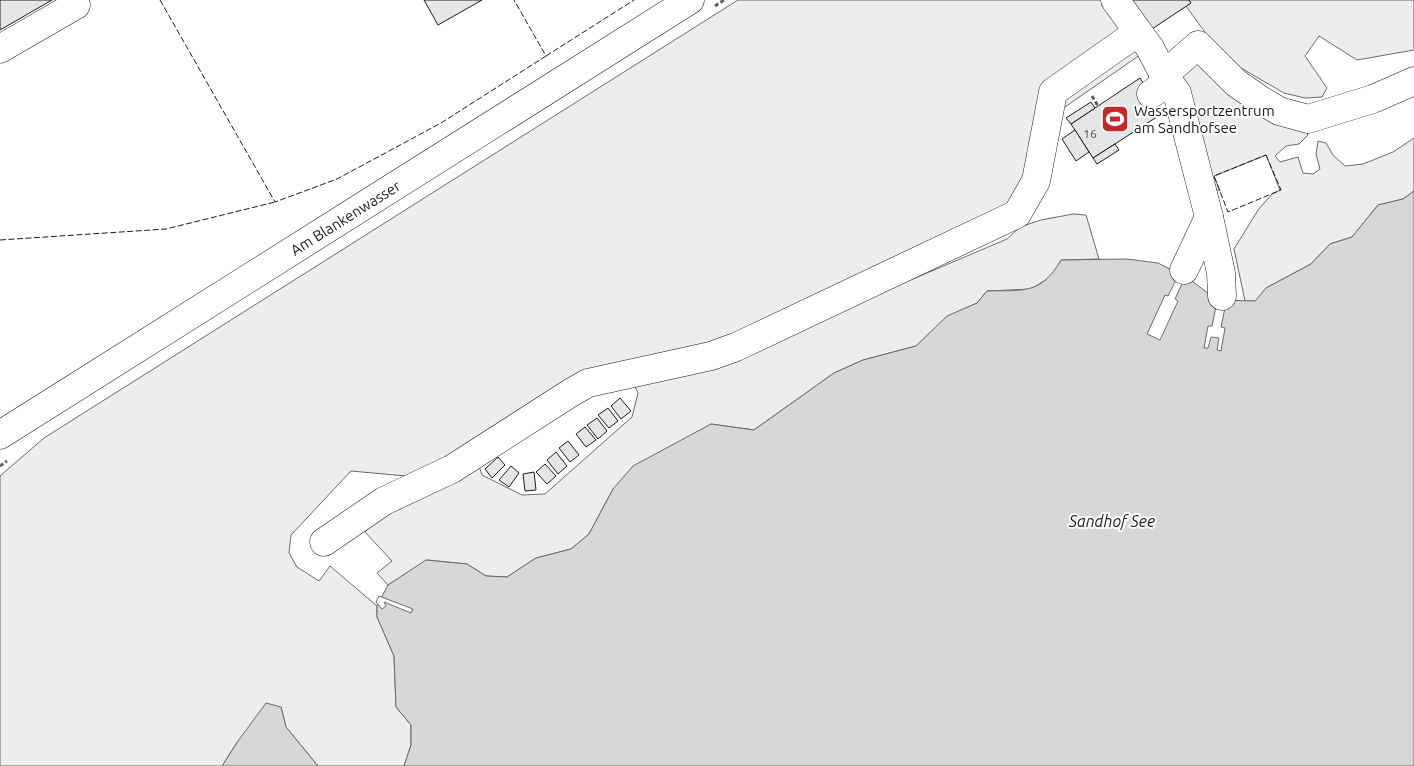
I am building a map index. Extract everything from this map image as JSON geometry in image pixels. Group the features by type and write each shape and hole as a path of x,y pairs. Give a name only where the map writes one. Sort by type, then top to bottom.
{"street":[{"path":"0,49 76,5 73,0"},
{"path":"1115,0 1138,32 1157,84 1177,93 1209,217 1221,273 1222,296"},
{"name":"Am Blankenwasser","path":"0,435 680,3"},
{"path":"324,542 384,501 452,469 572,392 588,384 606,378 711,356 736,347 1017,214 1036,181 1053,92 1138,32"},
{"path":"1157,84 1198,45 1236,83 1259,100 1279,111 1308,119 1373,99 1414,82"},
{"path":"1184,270 1209,217"}],"path":[{"path":"1089,91 1098,106"}],"shaded area":[{"path":"738,0 1124,0 1150,48 1065,107 1053,92 1031,174 1005,209 686,356 601,375 417,477 351,471 291,535 289,553 297,567 319,581 330,566 377,606 377,617 394,656 396,707 411,725 411,745 404,766 318,766 286,727 281,707 238,741 222,766 0,766 0,476 44,438"},
{"path":"1189,0 1414,0 1414,50 1357,60 1319,36 1305,56 1327,88 1322,97 1305,98 1284,93 1241,68 1207,35 1186,6 1191,3"},
{"path":"1194,57 1305,124 1308,135 1299,144 1286,146 1275,156 1280,162 1298,157 1303,173 1313,174 1320,169 1316,154 1318,141 1326,143 1333,155 1345,166 1363,164 1393,152 1414,138 1414,191 1403,199 1378,205 1352,237 1330,244 1311,264 1266,288 1256,301 1245,301 1234,249 1258,210 1272,194 1280,190 1266,155 1214,176 1220,191 1206,186 1171,73"},
{"path":"1073,214 1086,215 1099,259 1061,260 1052,276 1031,289 987,291 977,303 947,317 916,346 863,360 834,373 754,430 711,424 613,489 589,534 571,549 536,558 507,577 486,576 467,564 427,560 388,585 377,573 392,561 365,532 390,507 477,460 482,475 522,495 545,494 632,417 638,393 632,380 887,290 1007,239 1020,227 1041,220"}],"water":[{"name":"Sandhof See","path":"1414,191 1414,766 404,766 411,745 411,725 396,707 394,656 377,617 377,606 388,585 426,560 467,564 486,576 507,577 536,558 571,549 589,534 613,489 633,466 711,424 754,430 834,373 863,360 916,346 947,316 977,303 987,291 1021,290 1038,285 1054,271 1061,260 1127,259 1158,263 1188,278 1217,300 1255,301 1266,288 1311,264 1330,244 1352,237 1378,205 1403,199"},
{"path":"266,703 281,707 286,727 318,766 222,766"}],"pier":[{"path":"1180,272 1186,275 1175,299 1178,301 1160,340 1147,334 1165,295 1168,296"},
{"path":"1218,297 1227,298 1221,327 1225,328 1221,351 1217,350 1219,338 1211,337 1208,348 1204,348 1208,326 1212,326"},
{"path":"379,596 413,609 411,613 384,602 386,606 382,609 376,602"}],"building":[{"path":"0,0 52,0 0,30"},
{"path":"424,0 482,0 438,25"},
{"path":"1124,0 1189,0 1191,3 1146,33"},
{"name":"Wassersportzentrum am Sandhofsee","path":"1140,78 1163,113 1093,158 1071,124"},
{"path":"1091,102 1095,108 1071,124 1066,118"},
{"path":"1075,130 1089,152 1076,161 1062,139"},
{"path":"1115,144 1119,150 1097,164 1093,158"},
{"path":"620,398 631,411 621,419 611,406"},
{"path":"608,408 618,421 609,428 598,415"},
{"path":"597,418 607,431 598,439 587,425"},
{"path":"585,427 596,440 586,447 576,434"},
{"path":"568,441 579,455 570,462 559,448"},
{"path":"556,452 567,466 558,474 547,460"},
{"path":"498,457 505,465 492,478 485,469"},
{"path":"545,464 556,476 547,484 536,472"},
{"path":"511,466 519,473 509,487 499,480"},
{"path":"534,472 536,490 525,491 523,474"}],"fence":[{"path":"160,0 275,202 337,179 441,123 546,56 514,0"},
{"path":"546,56 634,0"},
{"path":"1266,155 1281,190 1228,212 1214,176 1266,155"},
{"path":"0,240 166,229 275,202"}],"place":[{"name":"Wassersportzentrum am Sandhofsee","path":"1115,119"}]}
